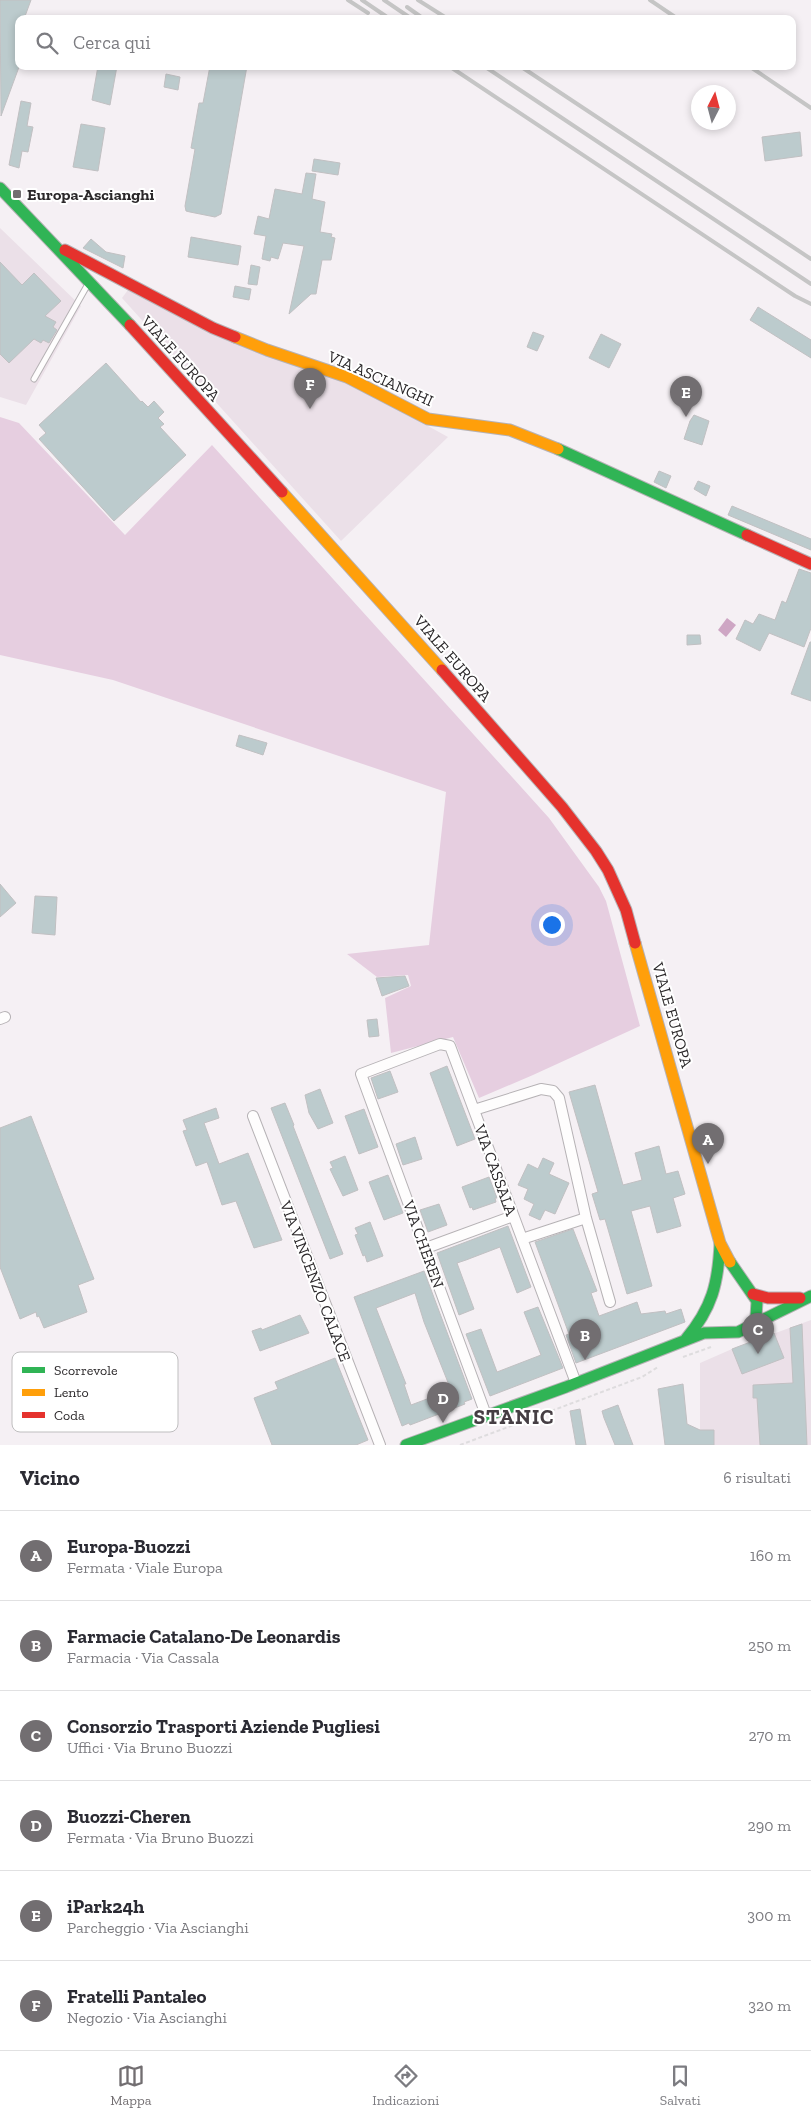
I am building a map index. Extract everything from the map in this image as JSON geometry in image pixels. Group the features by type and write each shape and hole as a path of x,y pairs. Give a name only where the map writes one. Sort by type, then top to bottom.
{"main road":[{"name":"VIALE EUROPA","path":"0,188 55,245 412,635 562,807 596,851 608,870 626,910 720,1243"},
{"name":"VIA ASCIANGHI","path":"55,245 213,328 268,350 347,377 428,419 510,430 811,564"},
{"path":"720,1243 735,1272 750,1291 758,1309 752,1324"},
{"path":"720,1243 719,1275 711,1312 717,1325 730,1332"},
{"path":"683,1343 701,1321 718,1292 730,1286 768,1298 810,1296"},
{"path":"406,1445 683,1343 704,1333 738,1332 810,1296"}],"street":[{"name":"VIA CASSALA","path":"361,1074 440,1044 450,1046 576,1383"},
{"name":"VIA CHEREN","path":"361,1074 486,1415"},
{"path":"474,1110 541,1089 553,1091 559,1098 586,1218 610,1302"},
{"name":"VIA VINCENZO CALACE","path":"253,1116 380,1445"},
{"path":"426,1248 513,1216"},
{"path":"522,1239 586,1218"}],"lane":[{"path":"34,379 89,282"}],"path":[{"path":"678,1358 712,1346"},
{"path":"460,1445 642,1377 662,1364"}],"shaded area":[{"path":"0,228 81,306 26,405 0,397"},
{"path":"128,290 346,381 448,437 341,541 122,298"},
{"path":"0,417 19,423 125,535 212,445 549,818 599,887 606,901 640,1026 479,1098 453,1037 391,1053 385,998 411,986 408,975 377,977 347,954 429,945 446,792 113,680 0,655"},
{"path":"727,618 736,625 726,637 718,630"},
{"path":"811,1320 811,1445 700,1445 700,1363"}],"building":[{"path":"0,0 31,0 25,15 15,15 15,70 18,70 1,116"},
{"path":"97,70 116,70 110,105 92,100"},
{"path":"209,70 246,70 221,214 215,217 186,211 185,206 195,149 191,148 199,103 203,103"},
{"path":"166,74 180,77 178,90 164,87"},
{"path":"21,101 31,103 27,126 33,127 28,152 22,151 19,168 9,165"},
{"path":"81,124 105,128 98,171 73,167"},
{"path":"800,132 802,156 765,161 762,137"},
{"path":"314,159 340,163 338,175 312,171"},
{"path":"306,173 316,174 312,199 325,202 320,232 332,234 331,237 335,238 331,260 322,260 316,294 311,294 289,314 304,246 283,243 278,259 271,257 270,261 262,259 266,236 254,234 258,216 269,219 275,189 302,194"},
{"path":"191,237 241,246 238,265 188,257"},
{"path":"91,239 106,252 125,256 123,268 83,248"},
{"path":"0,262 22,285 34,273 61,301 45,316 56,322 53,327 57,330 49,343 43,340 41,343 34,339 9,363 0,354"},
{"path":"251,265 260,267 257,285 248,284"},
{"path":"235,286 251,289 249,300 233,297"},
{"path":"758,307 811,340 811,358 750,320"},
{"path":"533,332 544,336 537,351 527,347"},
{"path":"601,334 621,344 609,368 589,358"},
{"path":"106,363 141,402 148,407 154,401 164,412 158,418 164,424 160,427 186,455 114,521 39,439 46,433 39,425"},
{"path":"694,415 709,421 702,445 684,439"},
{"path":"659,471 671,476 666,488 654,482"},
{"path":"698,481 710,486 706,496 694,489"},
{"path":"732,506 811,539 811,550 728,515"},
{"path":"799,569 811,573 811,628 804,647 769,633 760,651 736,639 745,620 753,624 759,614 775,620 782,601 786,603"},
{"path":"687,635 700,635 701,644 687,645"},
{"path":"811,642 811,701 791,694"},
{"path":"239,735 267,743 263,755 236,746"},
{"path":"0,884 16,903 0,917"},
{"path":"35,896 57,897 55,935 32,933"},
{"path":"405,976 409,986 382,996 376,978"},
{"path":"377,1019 379,1036 369,1037 367,1020"},
{"path":"447,1066 475,1139 457,1146 430,1073"},
{"path":"390,1071 398,1092 378,1099 371,1078"},
{"path":"595,1085 623,1185 642,1180 635,1153 659,1146 666,1174 678,1171 685,1194 673,1198 681,1226 657,1233 650,1206 631,1211 652,1286 627,1294 605,1219 600,1220 592,1194 598,1192 569,1092"},
{"path":"320,1089 333,1123 318,1129 309,1113 305,1095"},
{"path":"285,1103 343,1254 330,1259 271,1108"},
{"path":"216,1108 219,1118 204,1123 219,1164 248,1153 282,1240 254,1248 236,1201 222,1205 207,1162 196,1166 183,1131 187,1130 183,1120"},
{"path":"364,1109 378,1147 359,1154 345,1116"},
{"path":"31,1116 94,1279 78,1285 87,1312 44,1328 36,1312 20,1319 0,1267 0,1128"},
{"path":"415,1137 422,1159 403,1165 396,1144"},
{"path":"345,1156 358,1190 343,1196 330,1169 333,1168 330,1162"},
{"path":"543,1158 554,1163 549,1174 569,1183 555,1214 545,1210 540,1220 529,1215 534,1204 524,1199 528,1189 518,1185 528,1164 538,1169"},
{"path":"388,1175 403,1213 384,1220 369,1182"},
{"path":"489,1177 497,1198 495,1198 496,1202 473,1210 472,1207 470,1208 462,1187"},
{"path":"439,1204 447,1225 428,1232 420,1210"},
{"path":"370,1222 383,1256 367,1262 355,1235 358,1234 355,1228"},
{"path":"508,1226 531,1287 517,1293 500,1247 457,1263 474,1309 459,1315 437,1253"},
{"path":"573,1229 597,1291 591,1293 599,1316 637,1302 641,1314 665,1311 666,1314 681,1309 685,1322 576,1363 566,1335 569,1334 535,1242"},
{"path":"424,1271 472,1399 464,1402 465,1404 410,1425 409,1423 402,1426 354,1297","holes":["415,1293 424,1322 451,1390 411,1405 404,1384 406,1384 376,1308"]},
{"path":"538,1307 563,1368 490,1396 466,1334 481,1329 497,1372 541,1355 524,1312"},
{"path":"300,1315 309,1333 260,1351 252,1331 261,1328 262,1330"},
{"path":"802,1324 807,1445 760,1445 757,1398 753,1398 753,1385 793,1383 790,1328"},
{"path":"774,1333 784,1358 742,1374 732,1349"},
{"path":"335,1358 368,1440 356,1445 272,1445 254,1398 278,1389 275,1382"},
{"path":"683,1384 687,1424 700,1430 714,1430 714,1445 665,1445 658,1389"},
{"path":"618,1405 633,1445 615,1445 604,1418 602,1411"},
{"path":"580,1409 586,1445 576,1445 570,1411"}],"railway":[{"path":"348,0 368,13"},
{"path":"362,0 384,15"},
{"path":"384,0 406,15"},
{"path":"418,0 442,15"},
{"path":"650,0 672,15"},
{"path":"407,7 418,15"},
{"path":"455,70 795,296 811,304"},
{"path":"490,70 811,284"},
{"path":"526,70 811,259"},
{"path":"755,70 811,108"}],"traffic: fast":[{"path":"0,188 130,325"},
{"path":"558,449 747,535"},
{"path":"686,1339 702,1317 712,1295 718,1271 720,1244"},
{"path":"730,1262 757,1301 756,1317 752,1324"},
{"path":"406,1445 566,1387 704,1333 738,1332 811,1296"}],"traffic: slow":[{"path":"235,337 347,377 428,419 510,430 558,449"},
{"path":"282,492 442,670"},
{"path":"635,943 720,1243 730,1262"}],"traffic: jam":[{"path":"65,250 213,328 235,337"},
{"path":"130,325 282,492"},
{"path":"747,535 811,564"},
{"path":"442,670 562,807 596,851 608,870 626,910 635,943"},
{"path":"753,1294 768,1298 800,1298"}],"place":[{"name":"Europa-Ascianghi","path":"17,194"},
{"name":"Fratelli Pantaleo","path":"310,409"},
{"name":"iPark24h","path":"686,417"},
{"name":"Europa-Buozzi","path":"708,1164"},
{"name":"Consorzio Trasporti Aziende Pugliesi","path":"758,1354"},
{"name":"Farmacie Catalano-De Leonardis","path":"585,1360"},
{"name":"Buozzi-Cheren","path":"443,1423"}],"district":[{"name":"STANIC","path":"514,1417"}]}
